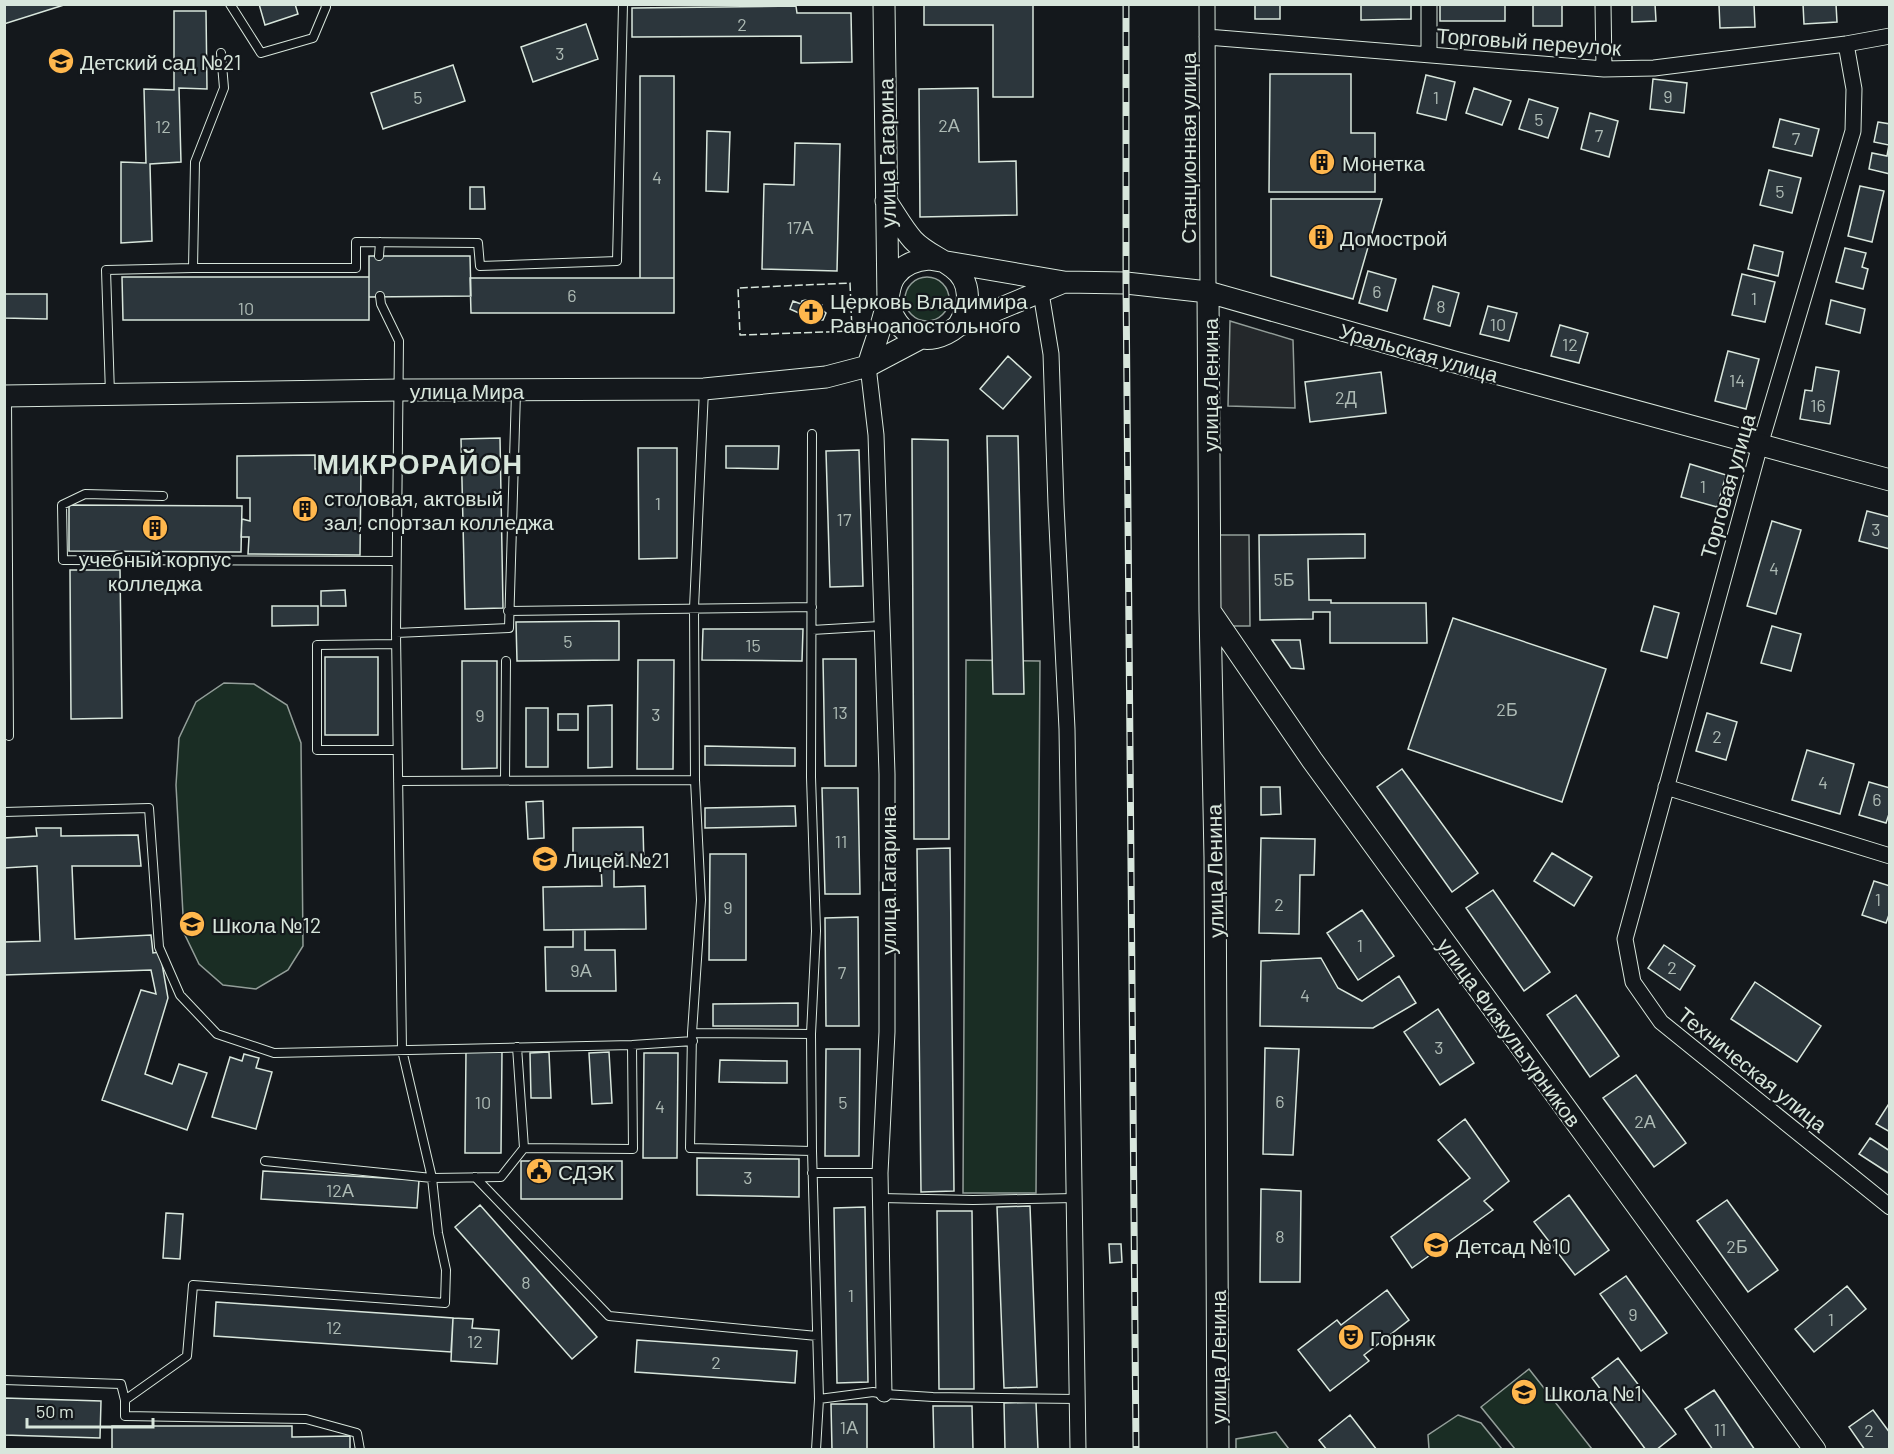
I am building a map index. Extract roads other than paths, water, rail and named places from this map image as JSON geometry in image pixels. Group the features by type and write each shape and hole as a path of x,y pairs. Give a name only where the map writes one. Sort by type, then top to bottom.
{"main road":[{"name":"улица Гагарина","path":"884,4 888,301"},
{"path":"886,201 913,241 958,272 967,289 968,302 965,315 958,326"},
{"path":"868,366 888,301 889,288 895,276 904,266 916,260 942,261"},
{"name":"Уральская улица","path":"942,261 1064,282 1126,283 1208,292 1430,356 1890,480"},
{"path":"888,301 891,314 898,326 909,334 935,339 948,334 958,326 1064,282"},
{"name":"улица Ленина","path":"1208,292 1210,611 1215,857 1218,1449"},
{"name":"улица Мира","path":"6,396 704,388 826,377 868,366 921,338"},
{"name":"улица Физкультурников","path":"1210,611 1312,760 1815,1449"}],"street":[{"name":"Станционная улица","path":"1207,4 1208,292"},
{"path":"1429,4 1429,55"},
{"path":"1603,4 1604,69"},
{"name":"Торговый переулок","path":"1207,38 1604,69 1654,68 1846,44 1890,36"},
{"name":"Торговая улица","path":"1625,939 1760,445 1853,131 1854,89 1846,44"},
{"path":"1041,292 1051,354 1067,729 1078,1449"},
{"name":"улица Гагарина","path":"868,366 876,435 880,626 887,774 887,1032 880,1173 884,1395"},
{"path":"1666,787 1890,856"},
{"name":"Техническая улица","path":"1625,939 1633,982 1661,1022 1890,1207"}],"lane":[{"path":"230,4 261,53 313,38 326,7 325,4"},
{"path":"110,394 106,270 356,268 356,242 478,243 480,266 617,261 623,4"},
{"path":"193,268 195,162 224,88 221,53"},
{"path":"379,256 380,242"},
{"path":"125,1400 187,1356 193,1285 445,1303 446,1270 438,1233 432,1178 402,1050 396,644 399,341 381,304 380,296"},
{"path":"704,388 694,608 695,780 701,900 693,1037 690,1149 812,1151"},
{"path":"396,633 509,628 516,390"},
{"path":"6,396 9,736"},
{"path":"812,435 810,765 816,932 811,1034 812,1173 819,1399 816,1449"},
{"path":"163,496 85,494 62,505 63,560 396,561"},
{"path":"508,611 812,607"},
{"path":"812,630 880,626"},
{"path":"396,644 317,645 317,750 397,750"},
{"path":"505,780 506,661"},
{"path":"398,781 695,780"},
{"path":"4,812 149,808 159,947 180,994 217,1034 274,1053 632,1045 693,1037 811,1034"},
{"path":"524,1148 633,1149 632,1045"},
{"path":"265,1161 432,1178 501,1177 524,1148 517,1047"},
{"path":"812,1173 880,1173"},
{"path":"476,1178 609,1316 817,1335"},
{"path":"880,1198 973,1200 1074,1198"},
{"path":"4,1380 121,1384 125,1400 125,1416 306,1419 357,1433 360,1449"},
{"path":"819,1399 873,1392 884,1395 1077,1399"}],"railway":[{"path":"1126,4 1126,283 1136,1450"}],"place":[{"name":"Детский сад №21","path":"61,61"},
{"name":"Монетка","path":"1322,162"},
{"name":"Домострой","path":"1321,237"},
{"name":"Церковь Владимира Равноапостольного","path":"811,312"},
{"name":"столовая, актовый зал, спортзал колледжа","path":"305,509"},
{"name":"учебный корпус колледжа","path":"155,528"},
{"name":"Лицей №21","path":"545,859"},
{"name":"Школа №12","path":"192,924"},
{"name":"СДЭК","path":"539,1171"},
{"name":"Детсад №10","path":"1436,1245"},
{"name":"Горняк","path":"1351,1337"},
{"name":"Школа №1","path":"1524,1392"}],"district":[{"name":"МИКРОРАЙОН","path":"420,463"}]}
